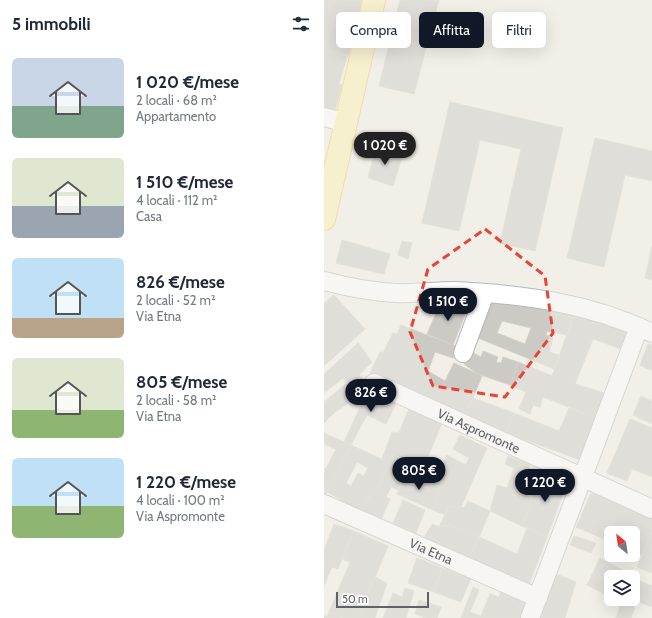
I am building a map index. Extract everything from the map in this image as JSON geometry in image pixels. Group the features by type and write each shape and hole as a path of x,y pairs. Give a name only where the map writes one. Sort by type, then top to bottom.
{"main road":[{"path":"324,219 374,0"}],"street":[{"path":"324,117 346,123"},
{"path":"324,281 396,293 452,291 507,294 556,301 587,309 646,330 584,477 530,618"},
{"path":"463,353 485,293"},
{"name":"Via Aspromonte","path":"374,384 584,477 652,509"},
{"name":"Via Etna","path":"324,504 538,598"}],"highlighted area":[{"path":"485,229 545,276 553,333 505,397 433,386 410,332 428,269"}],"building":[{"path":"324,0 362,0 359,12 336,12 336,48 350,48 348,56 325,50 335,11 324,6"},
{"path":"400,0 439,0 436,12 419,12 419,48 426,48 414,94 379,86 388,48 411,48 411,12 397,12"},
{"path":"324,6 335,11 325,50 347,56 339,84 342,85 335,111 324,108"},
{"path":"450,102 563,128 535,251 500,243 521,149 480,140 459,231 422,223"},
{"path":"595,138 652,151 652,181 625,175 604,267 567,258"},
{"path":"376,148 403,154 393,186 368,178"},
{"path":"342,240 390,254 384,274 336,263"},
{"path":"402,241 412,243 408,259 398,255"},
{"path":"652,246 652,280 645,278"},
{"path":"334,295 365,329 324,366 324,303"},
{"path":"486,298 575,312 567,335 547,331 546,335 553,338 549,352 559,355 554,369 473,336","holes":["502,321 531,328 525,344 497,333"]},
{"path":"440,304 469,305 453,345 427,334"},
{"path":"575,312 630,331 624,350 593,339 575,384 604,393 597,418 543,397 540,407 533,405 530,414 519,409 526,392 510,385 518,362 552,376"},
{"path":"401,325 458,347 453,358 435,352 428,371 445,381 454,363 482,376 465,417 370,373 380,352 383,353 393,333 397,334"},
{"path":"358,343 372,362 359,375 366,383 347,404 334,413 324,423 324,402 347,383 343,378 324,393 324,374"},
{"path":"648,344 652,345 652,371 640,365"},
{"path":"470,351 481,357 483,351 498,357 496,362 501,363 503,357 518,362 510,385 478,374 464,364"},
{"path":"368,390 397,402 386,424 367,415 351,445 344,442"},
{"path":"641,396 652,401 652,424 633,415"},
{"path":"473,398 514,413 505,433 465,417"},
{"path":"409,408 442,423 419,478 382,459 392,432 399,433"},
{"path":"569,408 597,418 581,460 505,433 514,413 559,431"},
{"path":"630,419 652,428 652,477 632,469 627,481 607,473"},
{"path":"324,433 351,445 325,496 324,468 326,469 336,449 324,444"},
{"path":"460,435 487,448 461,507 449,506 445,515 433,510 440,487 433,484 447,455 466,465 469,458 453,449"},
{"path":"351,445 390,463 376,491 372,490 362,512 327,492","holes":["357,462 368,468 364,476 358,473 351,486 346,483"]},
{"path":"508,456 530,465 521,493 532,498 522,526 490,511 497,485 507,488 514,468 505,464"},
{"path":"390,463 407,472 398,490 391,487 386,497 390,499 381,520 362,512 372,490 376,491"},
{"path":"542,470 568,480 547,537 522,526"},
{"path":"407,472 440,487 433,510 397,494"},
{"path":"591,493 652,519 652,532 642,556 640,555 640,526 604,526 604,539 576,527"},
{"path":"403,500 425,510 416,533 393,523"},
{"path":"468,501 490,511 479,537 450,525 439,527 449,506 464,508"},
{"path":"334,524 354,531 338,569 324,564 324,550"},
{"path":"432,524 439,527 450,525 479,537 467,562 422,541"},
{"path":"527,528 547,537 528,587 467,562 479,537 517,554"},
{"path":"354,531 388,546 358,618 343,618 329,612 350,562 342,559"},
{"path":"652,532 652,573 637,567"},
{"path":"574,536 596,543 591,553 570,545"},
{"path":"417,558 442,568 434,592 408,583"},
{"path":"600,558 604,560 604,562 608,562 623,570 604,570 604,594 587,585"},
{"path":"324,564 332,567 324,586"},
{"path":"442,568 471,578 461,602 434,592"},
{"path":"556,574 576,582 565,618 541,618"},
{"path":"375,577 387,583 375,618 358,618"},
{"path":"640,581 652,586 652,607 640,602"},
{"path":"473,587 479,590 470,612 481,616 490,594 499,597 501,591 529,602 522,618 461,618"},
{"path":"405,588 414,591 406,618 383,618 393,593 402,597"},
{"path":"419,600 441,607 437,618 426,618 415,614"},
{"path":"620,606 635,607 631,618 616,618"},
{"path":"329,612 343,618 324,618 324,615 327,617"}]}
